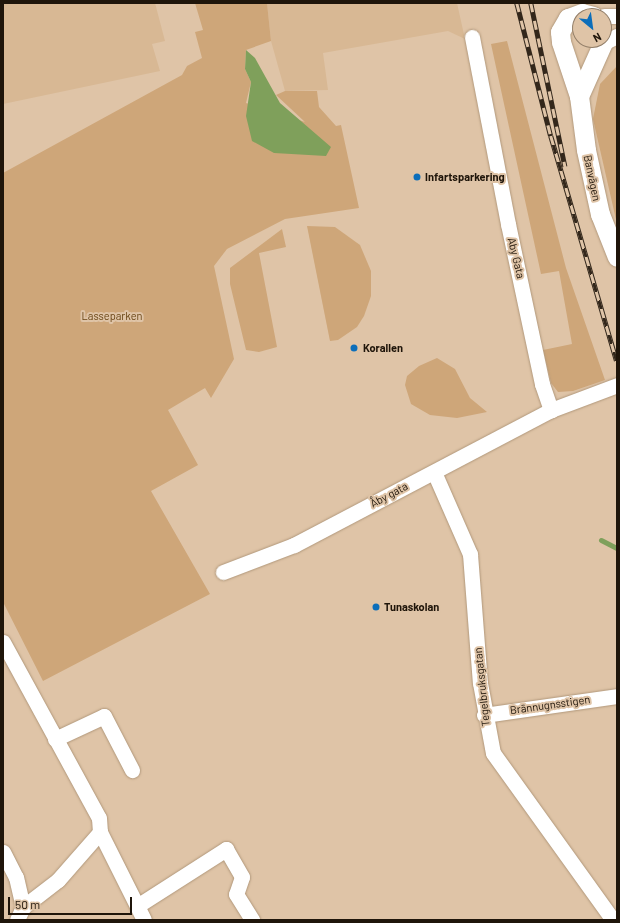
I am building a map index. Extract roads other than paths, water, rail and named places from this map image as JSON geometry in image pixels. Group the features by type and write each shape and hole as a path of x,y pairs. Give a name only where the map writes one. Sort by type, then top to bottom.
{"street":[{"name":"Banvägen","path":"566,11 560,32 568,52 580,96 586,150 600,214 617,257"},
{"name":"Aby Gata","path":"472,37 508,224 551,410"},
{"name":"Banvägen","path":"568,52 582,57 594,48"},
{"name":"Banvägen","path":"580,96 601,48"},
{"path":"551,410 617,385"},
{"name":"Åby gata","path":"223,572 294,545 551,410"},
{"name":"Tegelbruksgatan","path":"434,472 470,554 484,716 494,753 612,920"},
{"path":"3,642 54,739 99,818 100,832 144,920"},
{"name":"Brännugnsstigen","path":"484,716 617,696"},
{"path":"54,739 104,716 132,770"},
{"path":"20,913 58,880 100,832"},
{"path":"137,906 226,849 242,877 236,894 252,920"},
{"path":"3,852 16,877 20,913"}],"waterway":[{"path":"601,540 617,548"}],"railway":[{"path":"517,3 551,136 617,361"},
{"path":"531,3 565,166"}],"place":[{"name":"Infartsparkering","path":"417,177"},
{"name":"Korallen","path":"354,348"},
{"name":"Tunaskolan","path":"376,607"}],"park label":[{"name":"Lasseparken","path":"112,316"}]}
